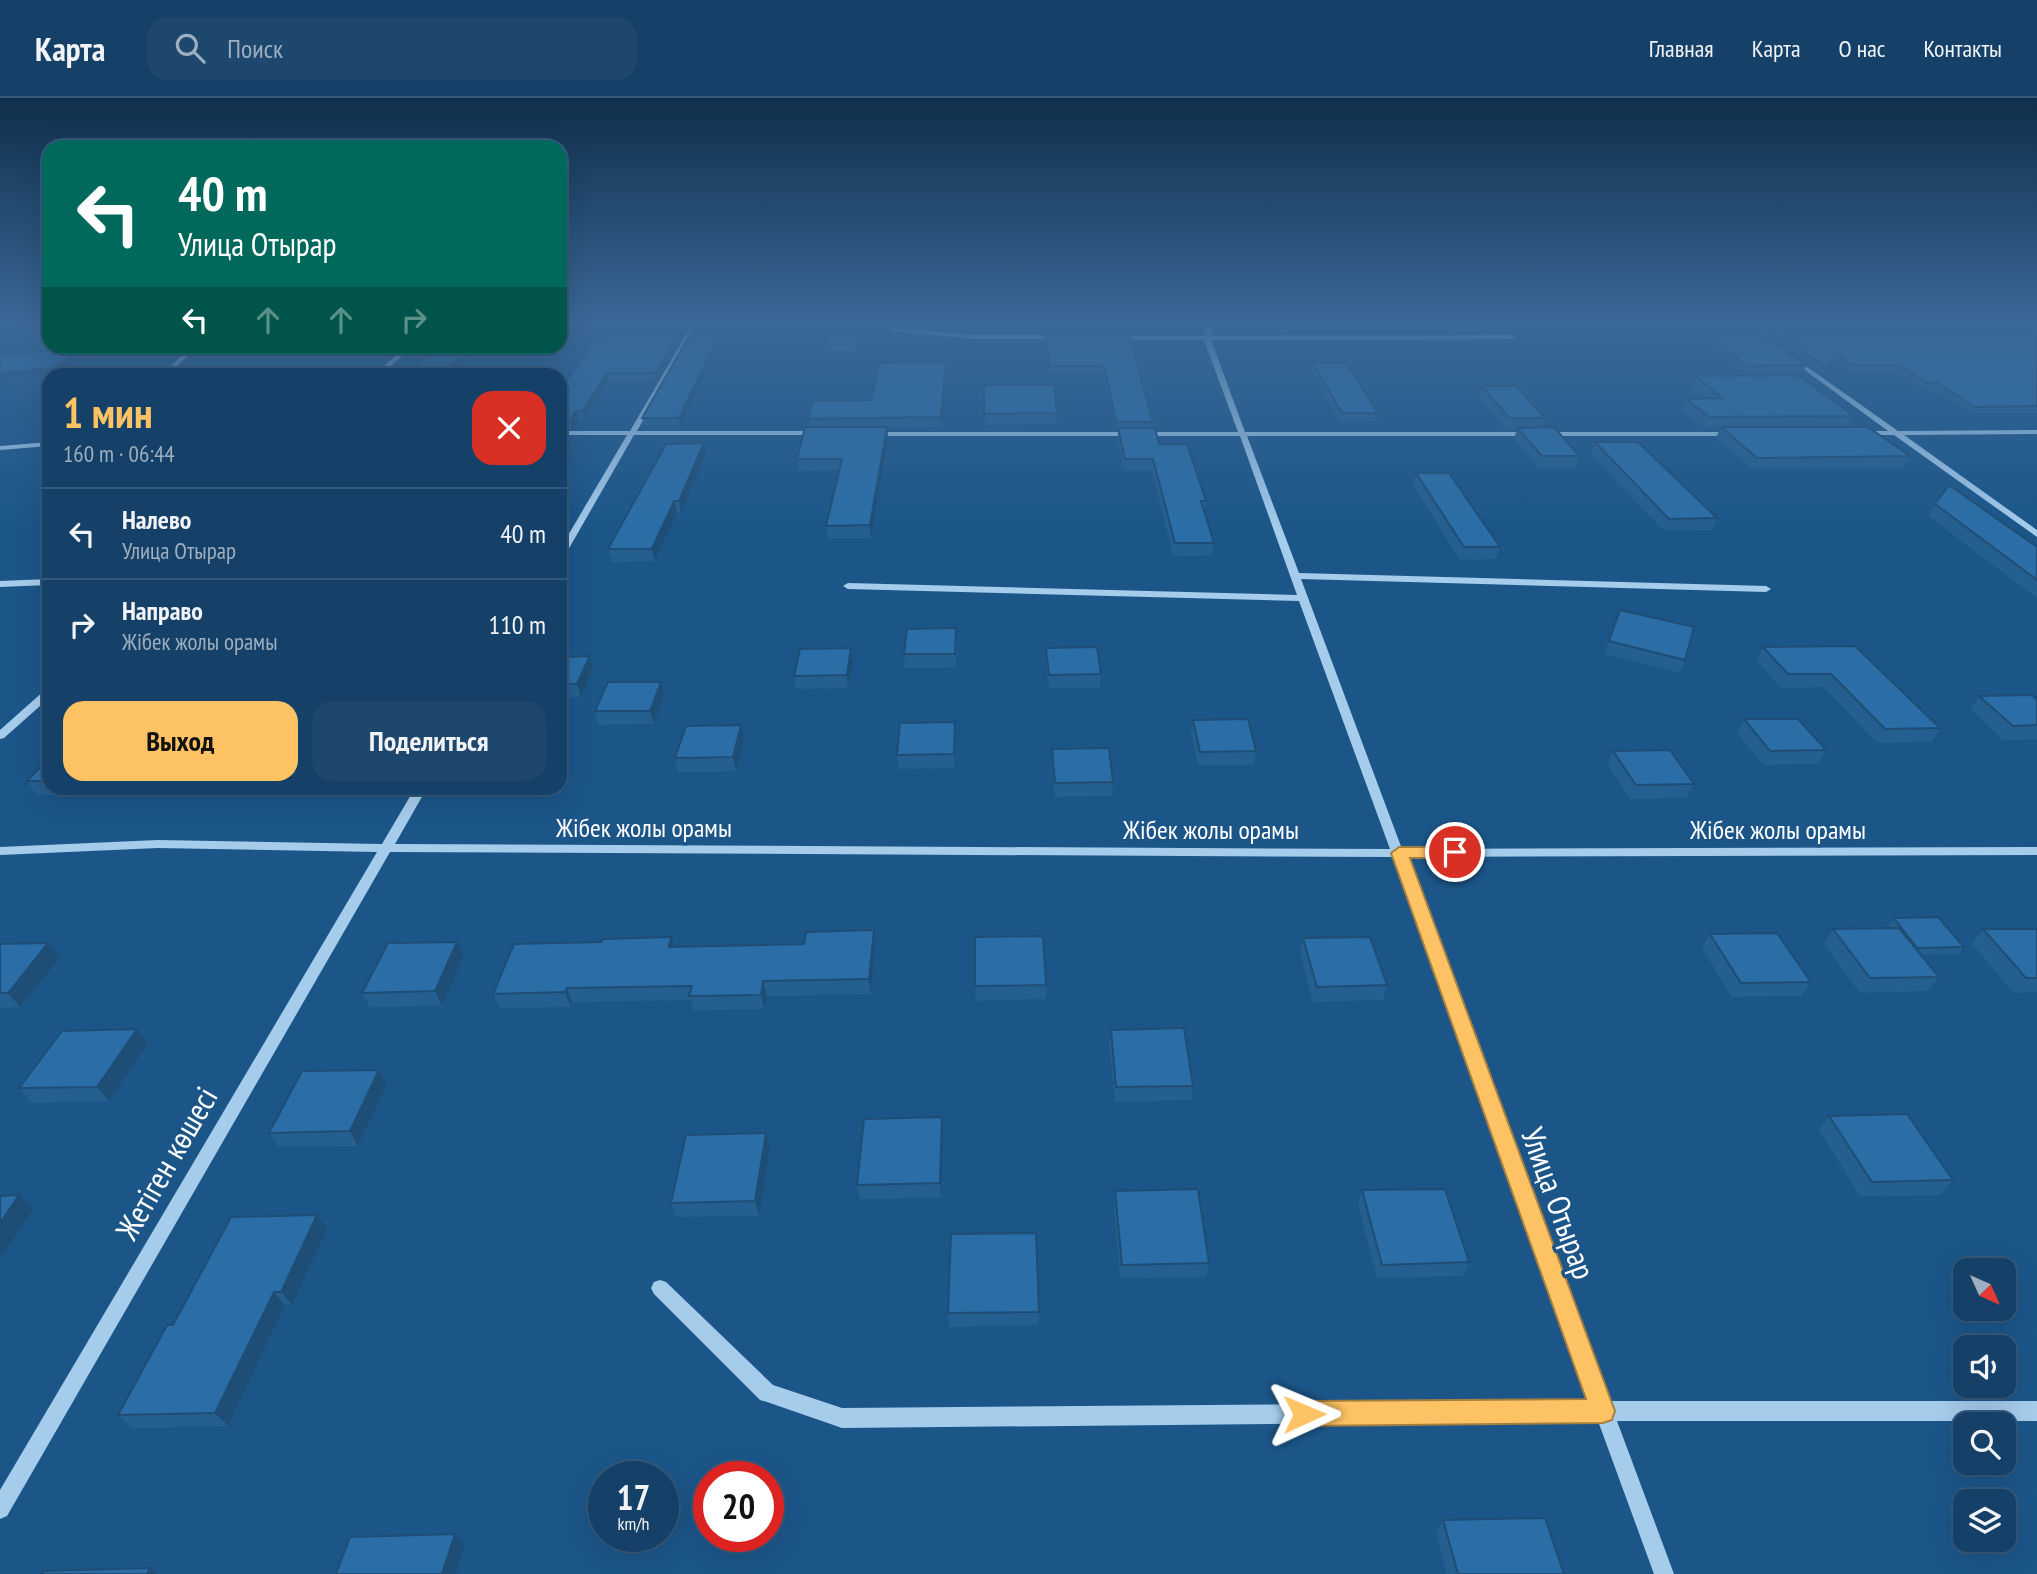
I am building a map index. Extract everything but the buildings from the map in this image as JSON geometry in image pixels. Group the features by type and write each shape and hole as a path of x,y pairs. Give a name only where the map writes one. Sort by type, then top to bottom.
{"street":[{"path":"567,545 657,390"},
{"path":"1852,433 2037,432"},
{"path":"567,433 827,433"},
{"path":"868,434 1741,433"},
{"path":"1294,576 1766,589"},
{"path":"0,584 42,582"},
{"path":"848,586 1301,598"},
{"path":"0,736 42,698"},
{"name":"Жетіген көшесі","path":"0,1508 417,795"},
{"name":"Жібек жолы орамы","path":"0,851 158,844 384,848 1399,853 2037,851"},
{"name":"Улица Отырар","path":"1399,853 1664,1574"},
{"path":"660,1288 767,1392 842,1418 1603,1411 2037,1411"}],"lane":[{"path":"1226,390 1301,598 1399,853"},
{"path":"1835,390 2037,534"},
{"path":"0,448 42,445"}],"route":[{"path":"1304,1414 1603,1411 1399,853 1455,852"}]}
